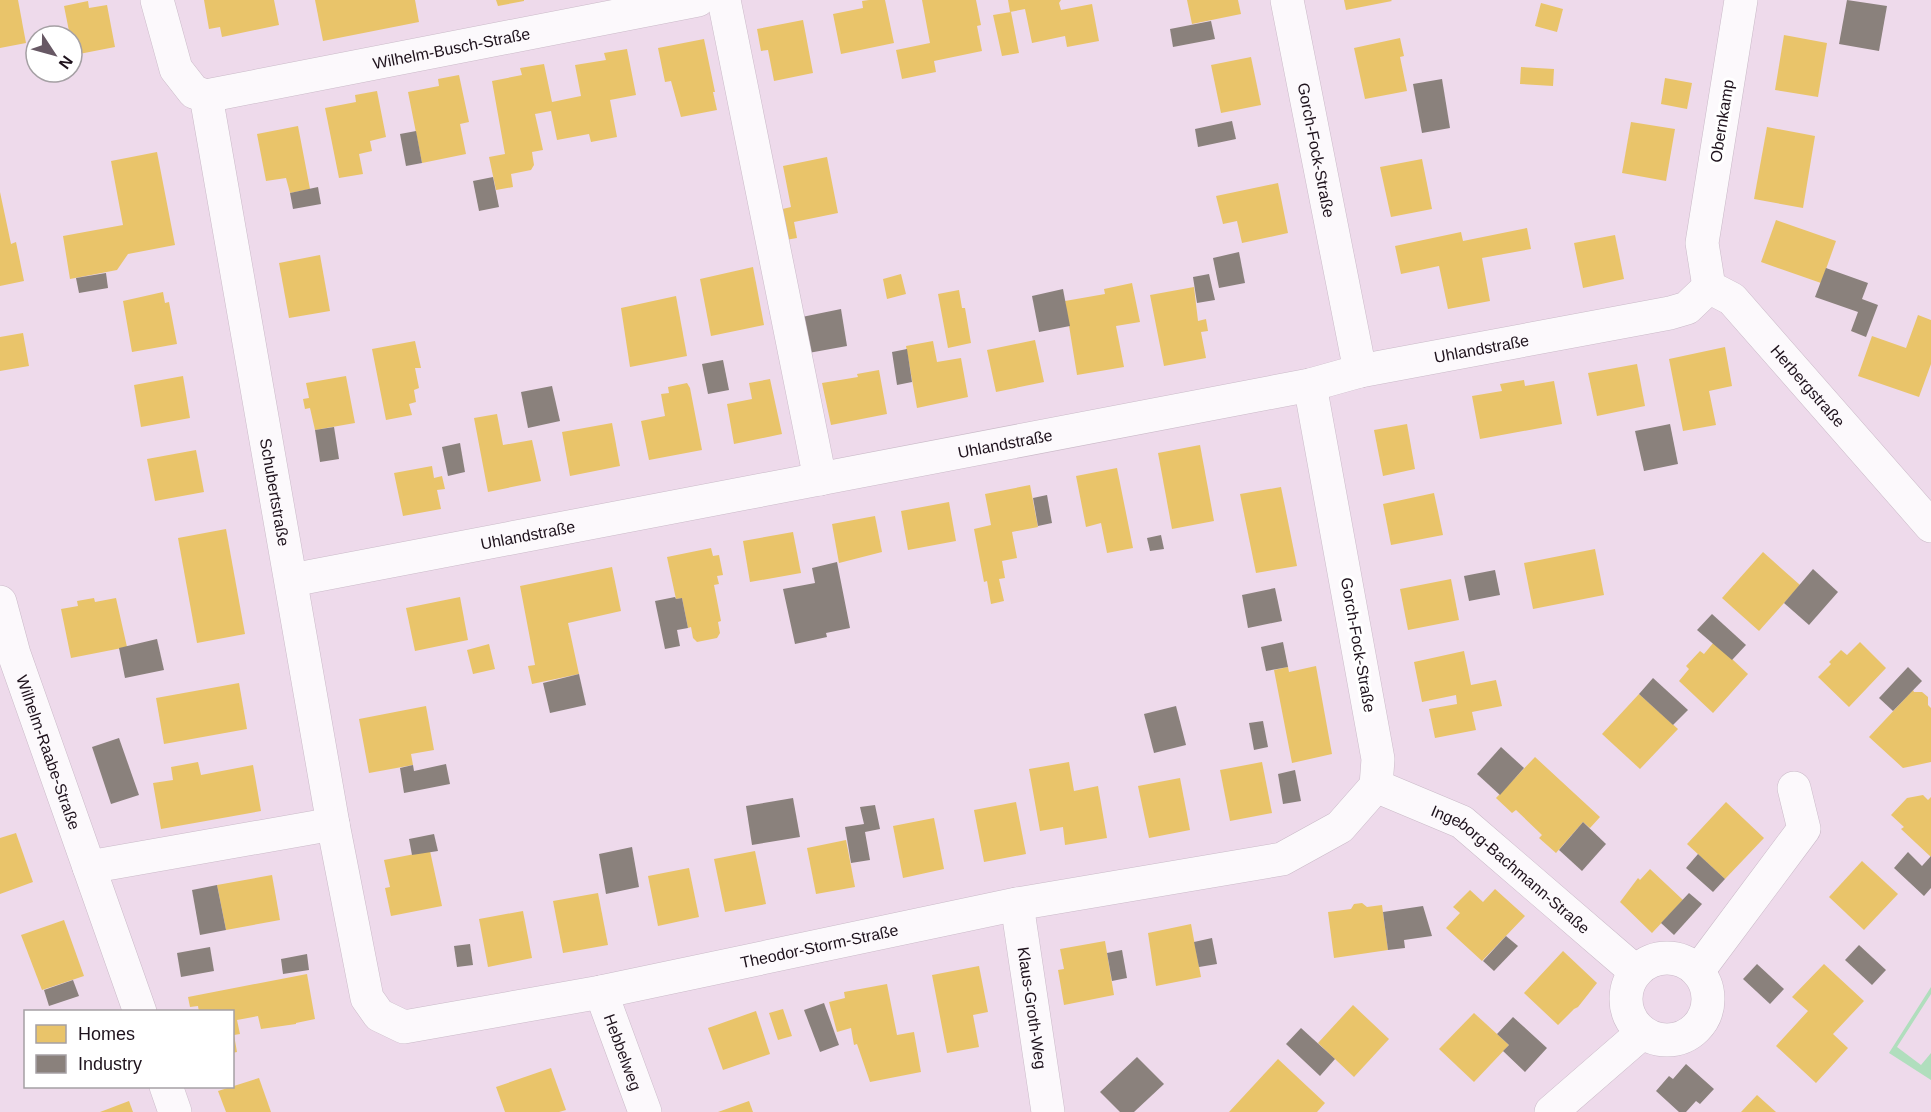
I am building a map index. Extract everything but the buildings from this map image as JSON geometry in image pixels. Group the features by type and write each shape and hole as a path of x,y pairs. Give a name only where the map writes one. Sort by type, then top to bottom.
{"street":[{"path":"157,0 176,69 194,92 206,96"},
{"name":"Wilhelm-Busch-Straße","path":"206,96 698,0"},
{"path":"724,0 820,479"},
{"name":"Gorch-Fock-Straße","path":"1287,0 1360,372"},
{"name":"Obernkamp","path":"1709,287 1702,243 1741,0"},
{"name":"Schubertstraße","path":"206,96 333,824 367,998"},
{"name":"Uhlandstraße","path":"292,580 1310,385 1360,372 1670,313 1687,308 1709,287"},
{"name":"Herbergstraße","path":"1709,287 1732,299 1931,526"},
{"name":"Gorch-Fock-Straße","path":"1310,385 1378,759 1376,786"},
{"name":"Wilhelm-Raabe-Straße","path":"0,602 14,654 140,1010"},
{"name":"Theodor-Storm-Straße","path":"367,998 379,1015 404,1027 601,992 1017,904 1282,859 1340,827 1376,786"},
{"name":"Ingeborg-Bachmann-Straße","path":"1376,786 1462,822 1635,971"},
{"path":"1698,971 1804,830 1794,788"},
{"path":"89,867 333,824"},
{"name":"Klaus-Groth-Weg","path":"1017,904 1048,1112"},
{"path":"1678,958 1698,971 1707,988 1707,1008 1698,1027 1681,1038 1661,1041 1642,1033 1628,1015 1625,993 1635,971 1655,959 1678,958"},
{"name":"Hebbelweg","path":"601,992 645,1112"},
{"path":"1551,1112 1642,1033"},
{"path":"167,1088 175,1112"}],"green space":[{"path":"1931,987 1931,994 1897,1047 1921,1065 1931,1053 1931,1080 1889,1053"}]}
